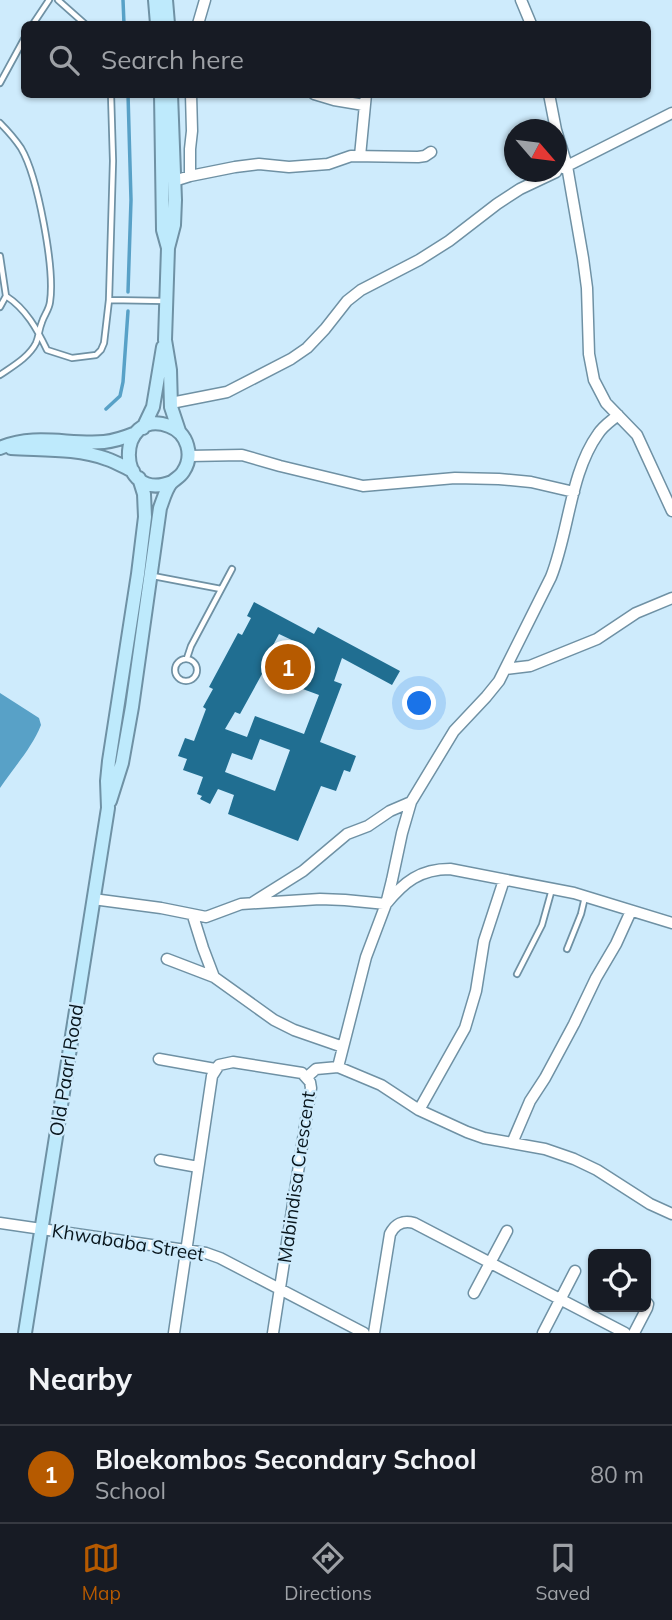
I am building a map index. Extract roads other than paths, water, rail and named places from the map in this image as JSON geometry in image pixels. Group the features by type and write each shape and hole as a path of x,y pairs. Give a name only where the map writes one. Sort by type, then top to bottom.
{"main road":[{"path":"155,0 157,21"},
{"path":"166,0 168,21"},
{"name":"Old Paarl Road","path":"161,98 163,230 168,248"},
{"name":"Old Paarl Road","path":"144,575 144,495 128,454 130,443 153,407 165,340 168,248 174,225 171,98"},
{"name":"Old Paarl Road","path":"25,1333 108,808 109,761 144,575 158,518 163,499 172,482 185,469 189,456 187,443 173,417 165,340"},
{"path":"1,448 10,443 36,440 106,442 140,431 149,425 161,424 179,432"},
{"path":"1,448 92,455 112,461 147,483 155,485 172,482"}],"street":[{"path":"199,21 205,0"},
{"path":"521,0 530,21"},
{"path":"190,176 191,98"},
{"path":"327,98 365,100 360,156"},
{"path":"550,98 554,119"},
{"path":"672,113 567,166 587,288 589,354 594,380 606,403 637,435 672,511"},
{"path":"174,181 259,164 308,166 328,164 351,156 418,157 431,152"},
{"path":"171,403 227,392 291,359 316,338 361,290 419,260 497,204 535,182"},
{"path":"338,1067 366,957 386,904 411,802 454,731 499,681 558,561 574,492 591,445 598,433 618,415"},
{"path":"189,456 242,455 363,486 455,478 531,482 574,492"},
{"path":"505,669 530,666 586,645 636,613 672,598"},
{"path":"252,904 303,872 347,834 368,826 390,811 411,802"},
{"path":"386,904 397,891 421,873 450,869 553,888 672,923"},
{"path":"419,1110 465,1028 476,991 484,941 504,880"},
{"path":"93,899 161,908 206,918 241,904 320,899 386,904"},
{"path":"512,1143 530,1101 574,1024 631,911"},
{"path":"193,916 214,977"},
{"path":"167,959 214,977 274,1020 343,1047"},
{"name":"Mabindisa Crescent","path":"159,1059 215,1069 219,1065 233,1062 302,1073 310,1082 311,1093 273,1333"},
{"path":"307,1077 316,1069 338,1067 381,1084 419,1110 484,1138 545,1149 575,1159 650,1204 672,1214"},
{"path":"174,1333 215,1069"},
{"path":"160,1160 198,1167"},
{"path":"374,1333 390,1234 400,1223 409,1222 625,1333"},
{"name":"Khwababa Street","path":"0,1223 206,1253 364,1333"},
{"path":"474,1293 508,1231"},
{"path":"543,1333 575,1271"},
{"path":"634,1333 645,1312"}],"lane":[{"path":"35,21 49,0"},
{"path":"58,0 82,21"},
{"path":"0,83 21,44"},
{"path":"6,296 16,303 39,334 47,350 72,358 96,355 101,350 108,300 113,161 111,98"},
{"path":"0,123 22,149 30,168 45,230 51,300 29,353 0,375"},
{"path":"0,256 6,296 0,307"},
{"path":"108,300 166,301"},
{"path":"187,659 191,646 232,569"},
{"path":"144,575 221,589"},
{"path":"187,659 195,663 198,671 194,679 186,682 177,678 175,669 178,661 187,659"},
{"path":"517,974 542,925 553,888"},
{"path":"567,949 585,896"}],"water":[{"path":"0,693 39,718 41,725 28,750 0,788"}],"waterway":[{"path":"123,0 124,21"},
{"path":"128,98 131,200 128,292"},
{"path":"106,409 120,396 128,311"}],"place":[{"name":"Bloekombos Secondary School","path":"288,667"}]}
